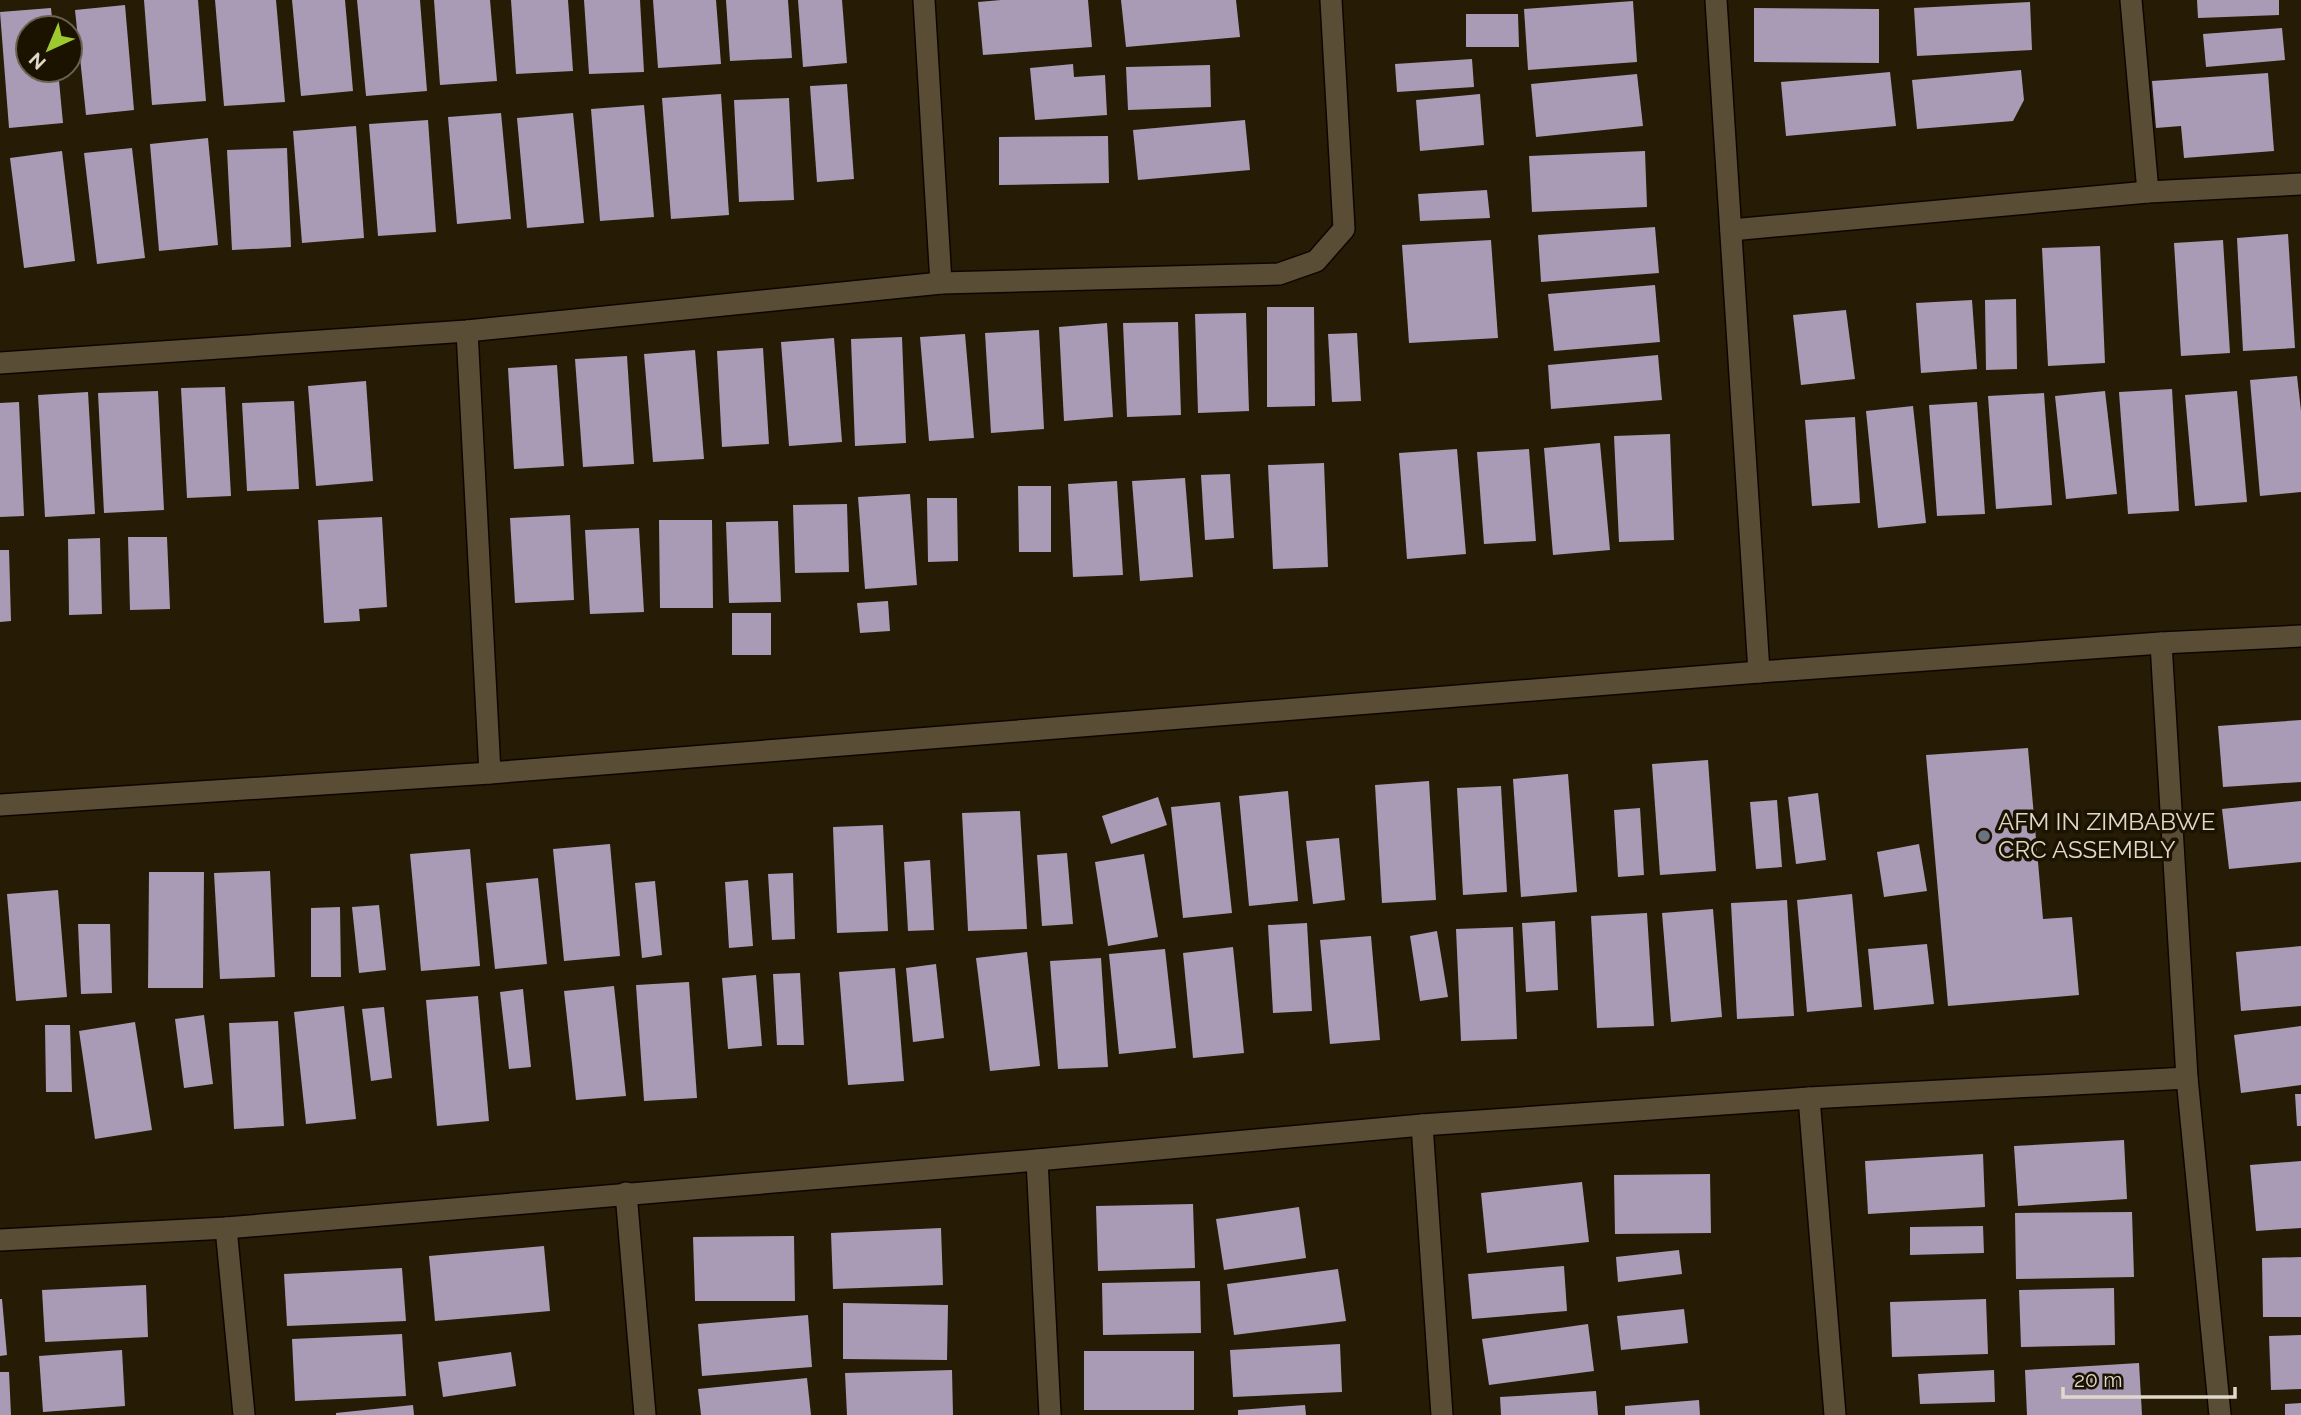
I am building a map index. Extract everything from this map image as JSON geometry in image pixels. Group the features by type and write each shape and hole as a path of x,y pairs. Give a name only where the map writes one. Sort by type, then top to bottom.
{"street":[{"path":"924,0 941,283"},
{"path":"0,363 467,331 941,283 1279,274 1316,261 1344,229 1331,0"},
{"path":"1716,0 1759,671"},
{"path":"2131,0 2148,192"},
{"path":"1731,230 2148,192 2301,184"},
{"path":"467,331 490,773"},
{"path":"0,805 490,773 1759,671 2301,636"},
{"path":"2161,643 2186,1078 2220,1415"},
{"path":"0,1240 226,1228 1422,1125 1809,1098 2186,1078"},
{"path":"1809,1098 1835,1415"},
{"path":"1422,1125 1442,1415"},
{"path":"1037,1160 1050,1415"},
{"path":"626,1193 645,1415"},
{"path":"226,1228 244,1415"}],"building":[{"path":"144,0 198,0 206,101 152,105"},
{"path":"215,0 276,0 285,102 224,106"},
{"path":"292,0 345,0 353,91 301,96"},
{"path":"357,0 420,0 427,91 366,96"},
{"path":"434,0 490,0 497,81 440,85"},
{"path":"511,0 568,0 573,71 516,74"},
{"path":"584,0 640,0 644,72 589,74"},
{"path":"653,0 716,0 721,64 658,68"},
{"path":"726,0 788,0 792,58 730,61"},
{"path":"798,0 842,0 847,63 803,67"},
{"path":"1088,0 1092,47 983,55 978,2"},
{"path":"1121,0 1236,0 1240,37 1126,47"},
{"path":"2197,0 2279,0 2279,15 2198,18"},
{"path":"1633,1 1637,62 1528,70 1524,9"},
{"path":"2030,2 2032,50 1917,56 1914,8"},
{"path":"125,5 134,110 86,115 83,84 84,14 75,14 75,10"},
{"path":"51,8 52,14 14,14 14,84 59,84 63,123 9,128 0,12"},
{"path":"1754,8 1879,9 1879,63 1754,62"},
{"path":"1466,14 1518,14 1519,47 1466,47"},
{"path":"2282,28 2285,60 2206,67 2203,34"},
{"path":"1472,59 1474,87 1397,92 1395,64"},
{"path":"1073,64 1074,77 1105,75 1107,115 1035,120 1030,68"},
{"path":"1210,65 1211,107 1128,110 1126,67"},
{"path":"2021,70 2024,100 2013,121 1917,129 1912,80"},
{"path":"1890,72 1896,126 1786,136 1781,82"},
{"path":"2268,73 2274,151 2184,158 2181,126 2156,128 2152,81"},
{"path":"1637,74 1643,126 1536,137 1531,84"},
{"path":"847,84 854,179 817,182 810,86"},
{"path":"721,94 729,215 671,219 662,98"},
{"path":"1480,94 1484,145 1420,151 1416,100"},
{"path":"789,98 794,200 739,202 734,100"},
{"path":"644,105 654,217 600,221 591,109"},
{"path":"501,113 511,219 457,224 448,117"},
{"path":"573,113 584,223 527,228 517,118"},
{"path":"428,120 436,232 378,236 369,124"},
{"path":"1245,120 1250,170 1138,180 1133,130"},
{"path":"356,126 364,238 302,243 293,131"},
{"path":"1108,136 1109,183 999,185 999,137"},
{"path":"208,138 218,245 159,251 150,144"},
{"path":"132,148 145,258 97,264 84,153"},
{"path":"287,148 291,247 232,250 227,150"},
{"path":"62,151 75,261 24,268 10,158"},
{"path":"1645,151 1647,207 1532,212 1529,156"},
{"path":"1487,190 1490,218 1420,221 1418,194"},
{"path":"1655,227 1659,273 1541,282 1538,235"},
{"path":"2288,234 2295,348 2243,351 2237,238"},
{"path":"1491,240 1498,338 1409,343 1402,245"},
{"path":"2223,240 2230,353 2181,356 2174,243"},
{"path":"2100,246 2105,363 2048,366 2042,248"},
{"path":"1655,285 1660,342 1554,351 1548,294"},
{"path":"2016,299 2017,369 1986,370 1985,300"},
{"path":"1972,300 1977,369 1921,373 1916,303"},
{"path":"1267,307 1314,307 1315,406 1267,407"},
{"path":"1846,310 1855,379 1801,385 1793,315"},
{"path":"1246,313 1249,411 1198,413 1195,314"},
{"path":"1178,322 1181,415 1127,417 1123,323"},
{"path":"1107,323 1113,417 1064,421 1059,327"},
{"path":"1039,330 1044,429 991,433 985,333"},
{"path":"1357,333 1361,401 1332,402 1328,334"},
{"path":"965,334 974,438 929,441 920,337"},
{"path":"902,337 906,443 855,446 851,339"},
{"path":"834,338 842,442 789,446 781,342"},
{"path":"763,348 769,444 722,447 717,351"},
{"path":"695,350 704,459 653,462 644,354"},
{"path":"1658,355 1662,400 1551,409 1548,365"},
{"path":"627,356 634,464 583,467 575,359"},
{"path":"557,365 564,466 514,469 508,368"},
{"path":"2297,376 2301,411 2301,492 2260,496 2250,380"},
{"path":"366,381 373,481 316,486 308,386"},
{"path":"225,387 231,496 187,498 181,388"},
{"path":"2172,389 2179,511 2128,514 2119,392"},
{"path":"158,391 164,510 104,513 98,393"},
{"path":"2105,391 2117,494 2066,499 2055,396"},
{"path":"2237,391 2247,502 2195,506 2185,395"},
{"path":"88,392 95,514 45,517 38,395"},
{"path":"2044,393 2052,505 1996,509 1988,396"},
{"path":"294,401 299,489 247,491 242,403"},
{"path":"19,402 24,516 0,517 0,403"},
{"path":"1977,402 1985,514 1937,516 1929,405"},
{"path":"1913,406 1926,523 1878,528 1866,411"},
{"path":"1855,417 1860,503 1812,506 1805,420"},
{"path":"1670,434 1674,540 1619,542 1614,436"},
{"path":"1600,443 1610,550 1553,555 1544,448"},
{"path":"1457,449 1466,554 1407,559 1399,453"},
{"path":"1529,449 1536,541 1484,544 1477,452"},
{"path":"1324,463 1328,567 1273,569 1268,465"},
{"path":"1230,474 1234,538 1205,540 1201,475"},
{"path":"1185,478 1193,577 1140,581 1132,481"},
{"path":"1117,481 1123,575 1073,577 1068,484"},
{"path":"1018,486 1051,486 1051,552 1019,552"},
{"path":"910,494 917,585 865,589 858,497"},
{"path":"927,498 957,498 958,561 928,562"},
{"path":"847,504 849,572 795,573 793,505"},
{"path":"570,515 574,600 515,603 510,518"},
{"path":"382,517 387,607 359,609 360,621 324,623 318,520"},
{"path":"659,520 712,520 713,608 660,608"},
{"path":"778,521 781,602 729,603 726,522"},
{"path":"639,528 644,612 590,614 585,530"},
{"path":"128,537 167,537 170,609 130,610"},
{"path":"100,538 102,614 69,615 68,539"},
{"path":"0,550 9,550 11,621 0,622"},
{"path":"888,601 890,631 860,633 857,603"},
{"path":"732,613 771,613 771,655 732,655"},
{"path":"2301,720 2301,782 2223,787 2218,726"},
{"name":"AFM IN ZIMBABWE CRC ASSEMBLY","path":"2028,748 2043,919 2072,917 2079,995 1948,1006 1926,755"},
{"path":"1708,760 1716,871 1660,875 1652,764"},
{"path":"1568,774 1577,892 1521,897 1513,779"},
{"path":"1429,781 1436,900 1382,903 1375,785"},
{"path":"1501,786 1507,892 1463,895 1457,788"},
{"path":"1288,791 1298,901 1249,906 1239,796"},
{"path":"1818,793 1826,860 1796,864 1788,797"},
{"path":"1158,797 1167,825 1111,844 1102,816"},
{"path":"1777,800 1782,867 1756,869 1750,802"},
{"path":"2301,801 2301,862 2229,869 2222,809"},
{"path":"1220,802 1232,913 1183,918 1171,807"},
{"path":"1640,808 1644,875 1618,877 1614,810"},
{"path":"1020,811 1027,929 968,931 962,813"},
{"path":"883,825 888,931 837,933 833,827"},
{"path":"1339,838 1345,900 1313,904 1306,841"},
{"path":"610,844 620,956 564,961 553,849"},
{"path":"1919,844 1927,891 1884,897 1877,852"},
{"path":"470,849 480,966 421,971 410,854"},
{"path":"1067,853 1073,924 1042,926 1037,855"},
{"path":"1144,854 1158,937 1108,946 1095,862"},
{"path":"930,860 934,930 908,931 904,862"},
{"path":"270,871 275,977 220,979 214,873"},
{"path":"149,872 204,872 203,988 148,988"},
{"path":"793,873 795,939 772,940 768,874"},
{"path":"538,878 547,964 495,969 486,883"},
{"path":"748,880 753,946 729,948 725,882"},
{"path":"655,881 662,955 642,958 635,883"},
{"path":"58,890 67,997 16,1001 7,894"},
{"path":"1852,894 1862,1007 1807,1012 1797,900"},
{"path":"1787,900 1794,1016 1737,1019 1731,903"},
{"path":"379,905 386,970 359,973 352,907"},
{"path":"340,907 341,977 311,977 311,908"},
{"path":"1713,909 1722,1017 1671,1022 1662,913"},
{"path":"1647,913 1654,1026 1597,1028 1591,916"},
{"path":"1555,921 1558,990 1526,992 1522,923"},
{"path":"1307,923 1312,1011 1273,1013 1268,925"},
{"path":"78,924 110,924 112,993 81,994"},
{"path":"1513,927 1517,1039 1461,1041 1456,929"},
{"path":"1437,931 1448,997 1420,1001 1410,936"},
{"path":"1371,936 1380,1040 1330,1044 1320,940"},
{"path":"1927,944 1934,1004 1874,1010 1868,949"},
{"path":"2301,946 2301,1006 2241,1011 2236,952"},
{"path":"1233,947 1244,1053 1193,1058 1183,953"},
{"path":"1165,949 1176,1048 1119,1054 1109,954"},
{"path":"1027,952 1040,1066 990,1071 976,958"},
{"path":"1101,958 1108,1067 1058,1069 1050,961"},
{"path":"936,964 944,1038 913,1042 906,968"},
{"path":"895,968 904,1081 848,1085 839,972"},
{"path":"800,973 804,1045 777,1045 773,974"},
{"path":"756,975 762,1046 728,1049 722,978"},
{"path":"689,982 697,1098 644,1101 636,985"},
{"path":"614,986 626,1096 576,1100 564,991"},
{"path":"523,989 531,1067 509,1069 500,992"},
{"path":"478,996 489,1121 437,1126 426,1000"},
{"path":"344,1006 356,1119 306,1124 294,1012"},
{"path":"384,1007 392,1078 371,1081 362,1009"},
{"path":"204,1015 213,1084 184,1088 175,1019"},
{"path":"278,1021 284,1126 234,1129 229,1023"},
{"path":"135,1022 152,1130 95,1139 79,1031"},
{"path":"45,1025 70,1025 72,1092 46,1092"},
{"path":"2301,1026 2301,1085 2241,1093 2234,1035"},
{"path":"2295,1094 2301,1094 2301,1126 2297,1126"},
{"path":"2124,1140 2127,1199 2018,1206 2014,1146"},
{"path":"1983,1154 1985,1207 1868,1214 1865,1161"},
{"path":"2301,1161 2301,1228 2256,1231 2250,1165"},
{"path":"1710,1174 1711,1233 1615,1234 1614,1175"},
{"path":"1582,1182 1589,1242 1487,1253 1481,1193"},
{"path":"1193,1204 1195,1268 1098,1271 1096,1206"},
{"path":"1299,1207 1306,1258 1224,1270 1216,1219"},
{"path":"2132,1212 2134,1277 2016,1279 2015,1213"},
{"path":"1983,1226 1984,1253 1910,1255 1910,1227"},
{"path":"941,1228 943,1285 833,1289 831,1233"},
{"path":"794,1236 795,1301 695,1301 693,1237"},
{"path":"544,1246 550,1311 435,1321 429,1256"},
{"path":"1679,1250 1682,1274 1618,1282 1616,1257"},
{"path":"2301,1257 2301,1317 2263,1317 2262,1258"},
{"path":"1564,1266 1567,1311 1472,1319 1468,1274"},
{"path":"402,1268 406,1321 287,1326 284,1274"},
{"path":"1338,1269 1346,1321 1234,1335 1227,1284"},
{"path":"1200,1281 1201,1333 1103,1335 1102,1283"},
{"path":"146,1285 148,1337 45,1342 42,1290"},
{"path":"2114,1288 2115,1345 2021,1347 2019,1290"},
{"path":"0,1299 7,1355 0,1356"},
{"path":"1986,1299 1988,1354 1892,1357 1890,1302"},
{"path":"843,1303 948,1305 947,1360 843,1359"},
{"path":"1684,1309 1688,1343 1621,1350 1617,1316"},
{"path":"808,1315 812,1367 702,1376 698,1324"},
{"path":"1588,1324 1594,1371 1489,1385 1482,1339"},
{"path":"402,1334 406,1396 295,1401 292,1339"},
{"path":"2301,1335 2301,1389 2271,1390 2269,1336"},
{"path":"1340,1344 1342,1392 1233,1397 1230,1350"},
{"path":"122,1350 125,1406 43,1412 39,1356"},
{"path":"1084,1351 1194,1351 1194,1410 1084,1410"},
{"path":"511,1352 516,1386 443,1397 438,1362"},
{"path":"2139,1363 2142,1415 2027,1415 2025,1370"},
{"path":"952,1370 953,1415 847,1415 845,1373"},
{"path":"1994,1370 1995,1402 1920,1404 1918,1374"},
{"path":"0,1372 9,1372 11,1415 0,1415"},
{"path":"807,1378 811,1415 701,1415 698,1389"},
{"path":"1596,1391 1598,1415 1501,1415 1500,1397"},
{"path":"1699,1400 1700,1415 1625,1415 1625,1406"},
{"path":"2301,1403 2301,1415 2285,1415 2285,1404"},
{"path":"413,1405 414,1415 336,1415 336,1413"},
{"path":"1305,1405 1306,1415 1238,1415 1238,1410"}],"place":[{"name":"AFM IN ZIMBABWE CRC ASSEMBLY","path":"1984,836"}]}
